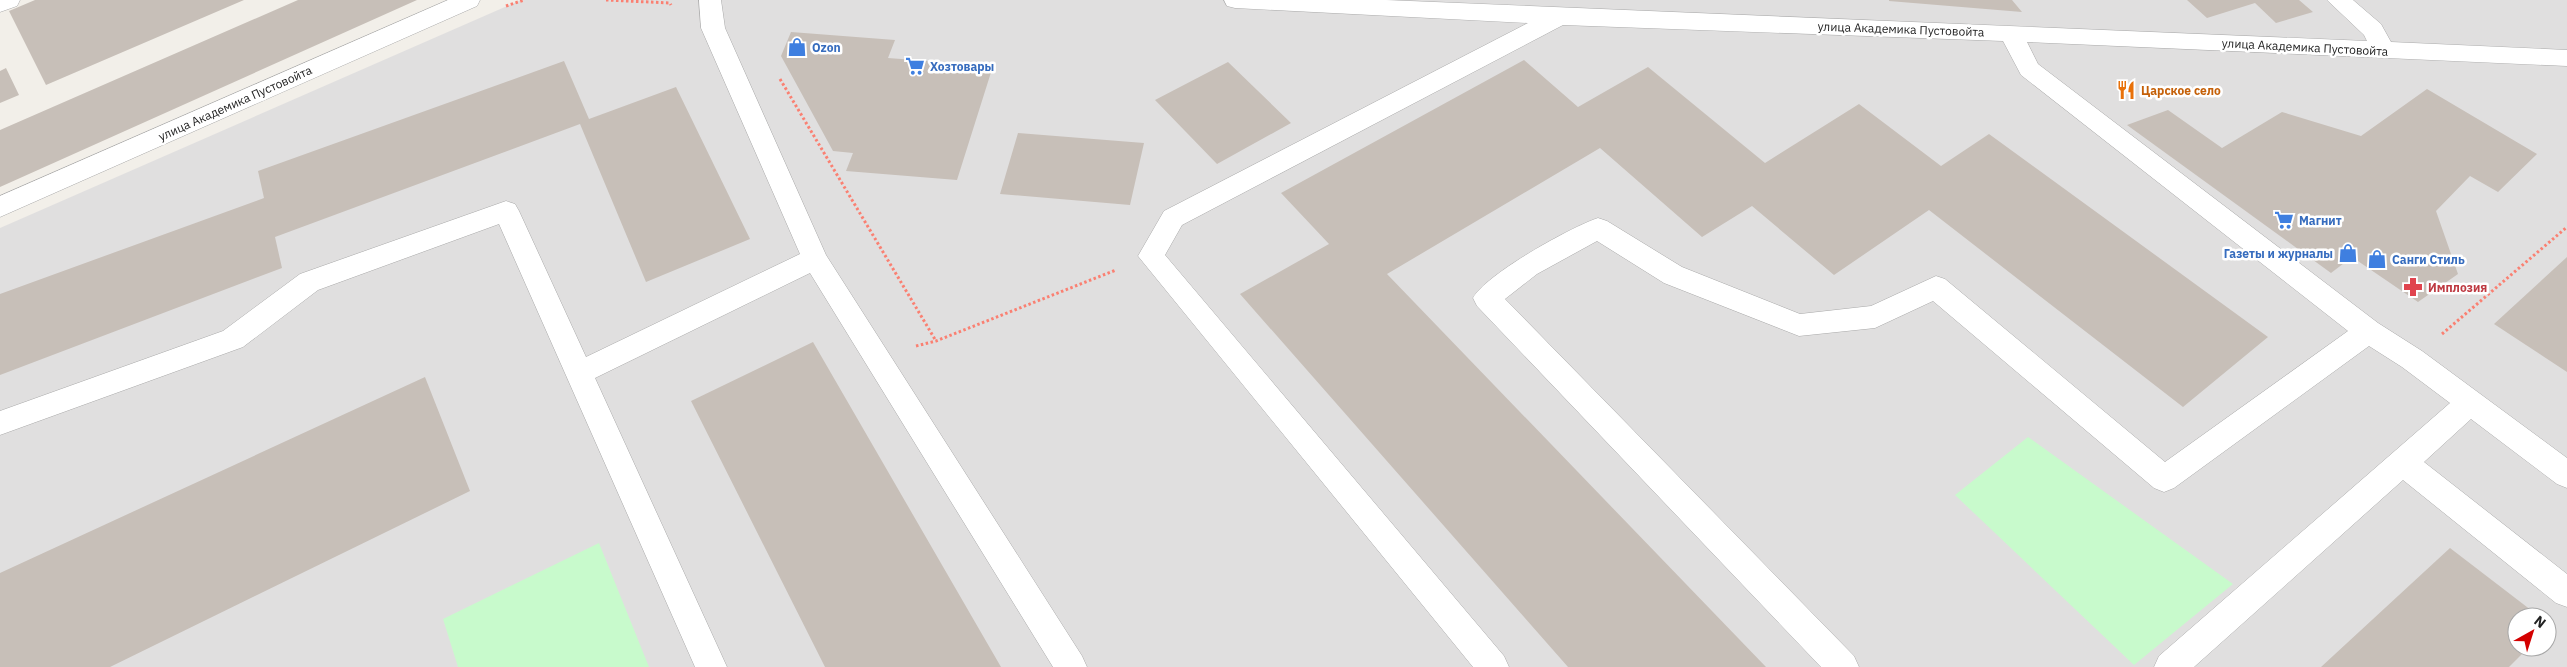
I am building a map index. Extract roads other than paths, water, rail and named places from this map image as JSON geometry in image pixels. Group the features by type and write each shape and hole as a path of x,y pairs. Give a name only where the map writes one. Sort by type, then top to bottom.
{"street":[{"path":"0,4 9,0"},
{"name":"улица Академика Пустовойта","path":"0,207 469,0"},
{"path":"710,0 713,28 815,260 1071,667"},
{"name":"улица Академика Пустовойта","path":"1235,0 1560,17 2567,58"},
{"path":"2338,0 2373,30 2384,51"},
{"path":"1493,667 1151,256 1173,218 1560,17"},
{"path":"2012,34 2029,69 2368,331 2412,359 2567,476"},
{"path":"0,424 233,339 309,282 506,211 711,667"},
{"path":"1843,667 1487,298 1528,267 1598,228 1674,276 1799,325 1876,317 1936,287 2164,479 2368,331"},
{"path":"579,373 815,260"},
{"path":"2170,667 2470,402"},
{"path":"2402,462 2567,593"}],"place":[{"name":"Ozon","path":"797,47"},
{"name":"Хозтовары","path":"915,66"},
{"name":"Царское село","path":"2126,90"},
{"name":"Магнит","path":"2284,220"},
{"name":"Газеты и журналы","path":"2348,253"},
{"name":"Санги Стиль","path":"2377,259"},
{"name":"Имплозия","path":"2413,287"}]}
